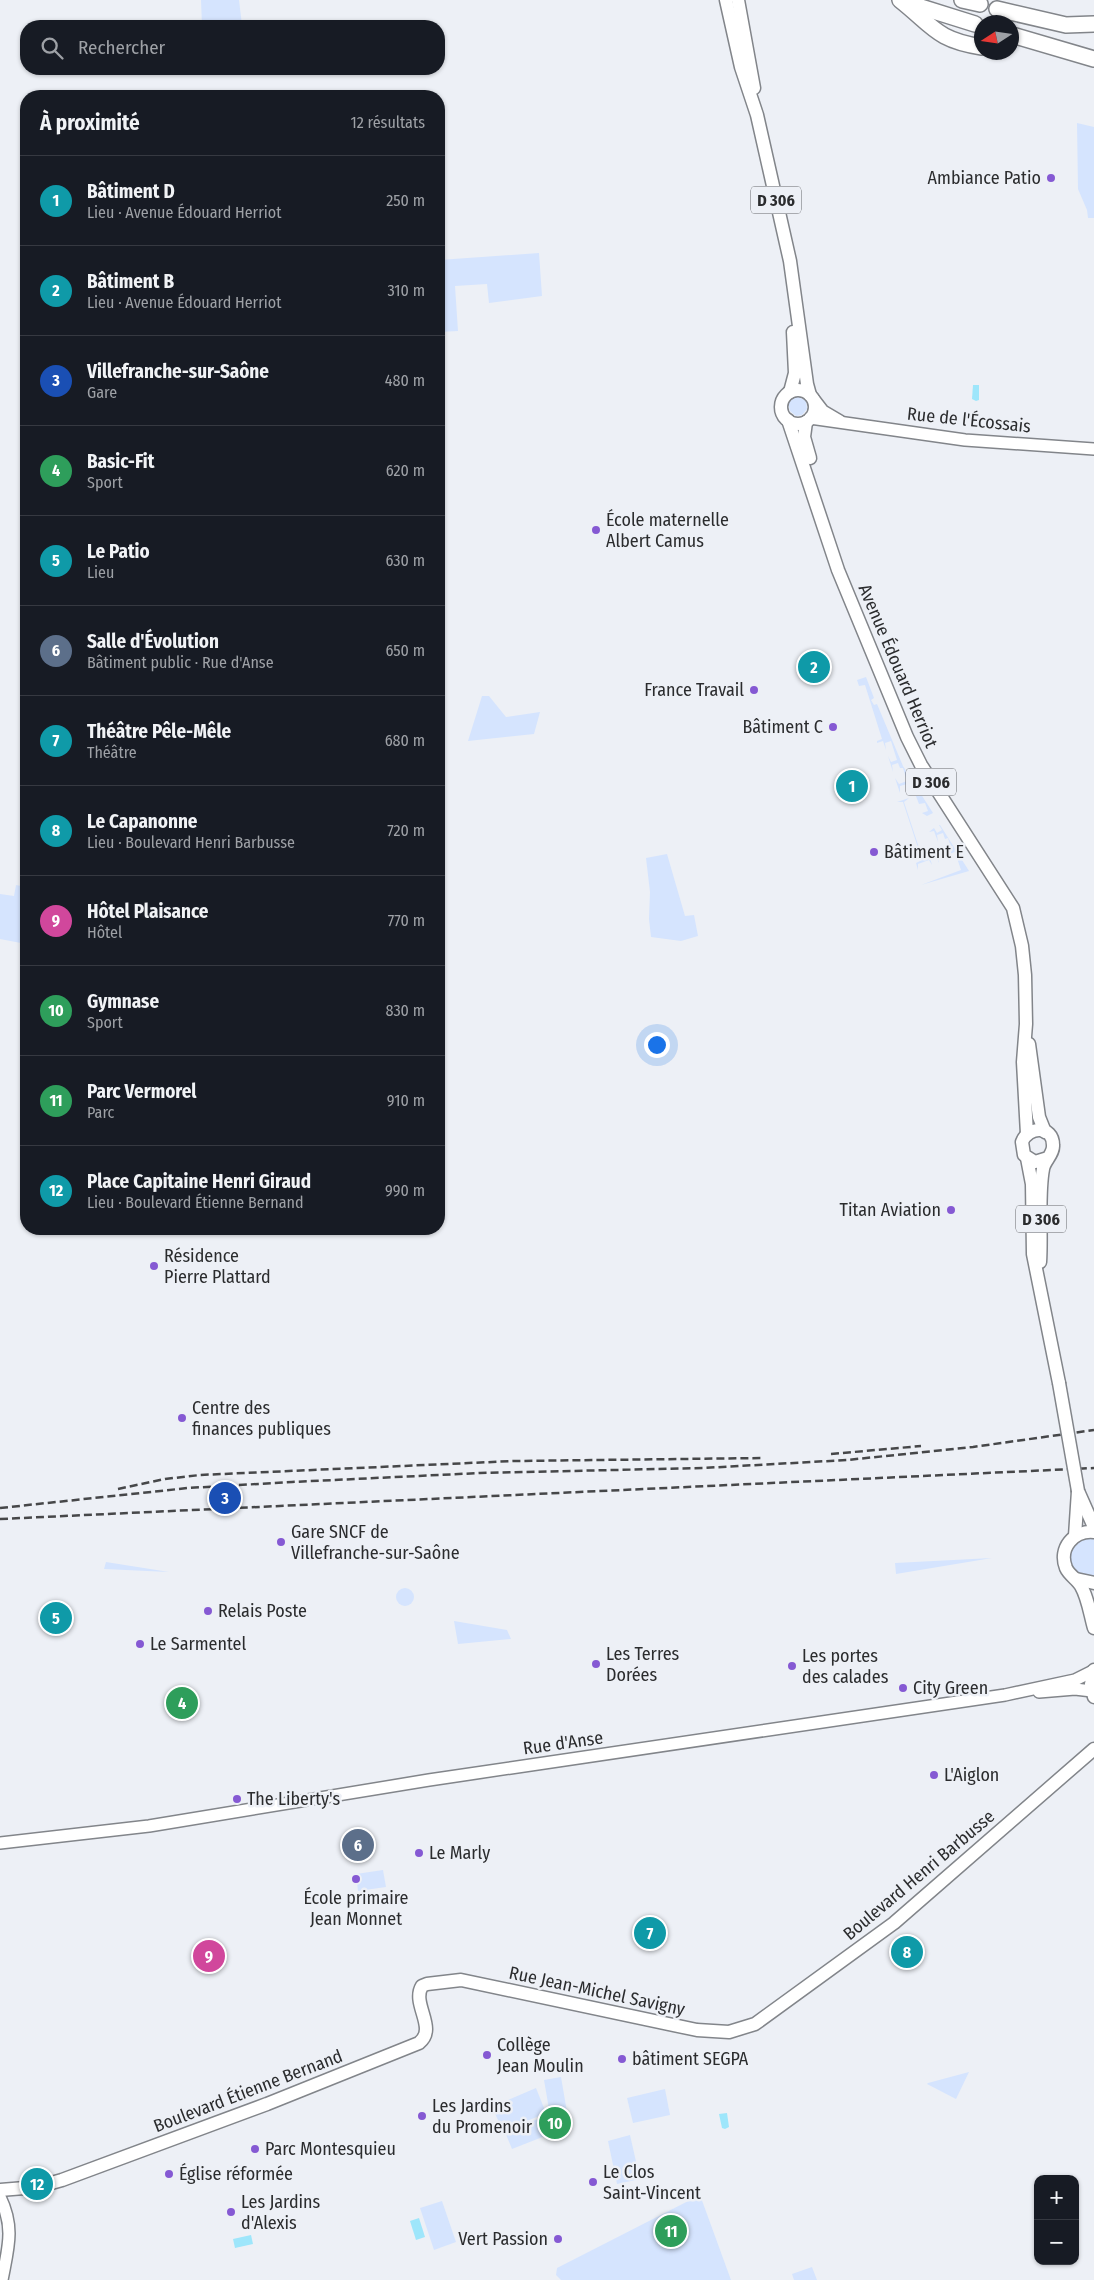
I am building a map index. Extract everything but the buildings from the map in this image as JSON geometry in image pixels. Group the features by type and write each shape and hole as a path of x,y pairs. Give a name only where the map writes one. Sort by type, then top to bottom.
{"highway":[{"path":"901,0 923,9 974,24"},
{"path":"901,0 936,33 945,38 974,44"},
{"path":"962,0 980,4"},
{"path":"997,8 1066,25 1094,24"},
{"path":"1019,37 1094,59"},
{"path":"1019,47 1052,47"}],"main road":[{"name":"D 306","path":"726,0 741,67 757,115 788,252 807,384 812,397"},
{"name":"D 306","path":"738,0 751,66 757,115"},
{"name":"D 306","path":"790,392 795,374 793,285"},
{"path":"798,390 812,397 815,407 808,420 796,424 788,420 783,414 781,406 783,398 790,392 798,390"},
{"name":"Rue de l'Écossais","path":"812,397 823,411 841,422"},
{"name":"Avenue Édouard Herriot","path":"788,420 818,512 828,535 838,570 921,765 1013,908 1022,946 1026,1024 1039,1117 1045,1132"},
{"name":"Rue de l'Écossais","path":"808,420 841,422 966,440 1094,449"},
{"name":"Avenue Édouard Herriot","path":"808,420 805,442 826,510 828,535"},
{"name":"Avenue Édouard Herriot","path":"1026,1024 1023,1062 1027,1134"},
{"path":"1036,1130 1045,1132 1051,1138 1053,1146 1048,1158 1040,1162 1026,1158 1021,1147 1027,1134 1036,1130"},
{"name":"D 306","path":"1026,1158 1032,1184 1033,1254 1078,1491 1076,1536"},
{"name":"D 306","path":"1039,1282 1043,1168 1048,1158"},
{"name":"D 306","path":"1078,1491 1094,1527"},
{"path":"1094,1532 1086,1532 1076,1536 1068,1543 1064,1560 1069,1573 1076,1579 1086,1599 1094,1628"},
{"path":"1076,1579 1094,1583"},
{"path":"1093,1694 1094,1670"},
{"name":"Rue d'Anse","path":"1005,1695 1075,1680 1094,1670"},
{"name":"Rue d'Anse","path":"0,1844 127,1828 296,1803 429,1780 1005,1695 1075,1689 1093,1694"},
{"name":"Boulevard Henri Barbusse","path":"1076,1763 1094,1739"},
{"name":"Boulevard Henri Barbusse","path":"755,2024 894,1924 1094,1749"},
{"name":"Rue Jean-Michel Savigny","path":"431,1983 461,1980 697,2030 729,2032 755,2024"},
{"name":"Boulevard Étienne Bernand","path":"0,2190 37,2187 62,2180 256,2108 419,2043 425,2036 426,2030 419,1996 420,1990 422,1986 431,1983"},
{"path":"0,2197 7,2213 10,2234 2,2280"}],"shaded area":[{"path":"201,0 239,0 241,20 202,20"},
{"path":"1077,123 1094,127 1094,218 1088,218 1087,210 1078,189"},
{"path":"539,253 542,296 489,303 487,284 455,286 458,331 445,332 445,260"},
{"path":"794,397 799,397 806,401 807,409 802,415 796,416 790,411 788,402"},
{"path":"866,677 874,698 871,700 874,705 877,704 903,766 933,813 927,816 922,813 928,811 925,803 919,804 911,783 900,786 900,793 895,778 899,784 907,781 903,768 900,768 898,763 892,765 893,772 888,756 891,762 897,760 891,741 885,743 886,750 883,741 877,743 877,741 882,739 865,685 859,686 857,680"},
{"path":"482,696 489,696 506,717 540,712 534,734 468,741"},
{"path":"909,798 904,802 923,860 930,858 932,865 929,860 918,864 918,870 916,863 922,860 903,802 897,802"},
{"path":"940,825 969,871 921,885 961,870 955,852 938,857 939,863 936,856 942,854 940,848 943,854 952,851 948,838 945,839 943,833 937,835 938,842 934,831 929,832 934,828 937,833 942,830"},
{"path":"667,854 685,916 694,915 698,936 681,941 651,937 649,919 650,892 646,858"},
{"path":"16,885 20,886 20,943 0,939 0,894 14,896"},
{"path":"1088,1538 1094,1539 1094,1576 1085,1576 1077,1573 1070,1562 1074,1548 1079,1542"},
{"path":"992,1558 896,1574 895,1563"},
{"path":"106,1562 169,1572 104,1569"},
{"path":"405,1588 411,1591 414,1597 411,1603 405,1606 399,1603 396,1597 399,1591"},
{"path":"454,1621 507,1630 511,1639 458,1644"},
{"path":"383,1870 386,1887 358,1891 356,1874"},
{"path":"969,2072 956,2099 927,2084 928,2083"},
{"path":"561,2077 567,2112 550,2115 544,2080"},
{"path":"536,2088 546,2113 503,2131 492,2107"},
{"path":"665,2089 670,2115 633,2123 627,2098"},
{"path":"538,2119 545,2136 512,2149 505,2132"},
{"path":"630,2135 640,2179 617,2184 608,2141"},
{"path":"700,2195 731,2280 561,2280 556,2275 557,2268"},
{"path":"442,2201 456,2242 434,2250 420,2208"},
{"path":"812,2267 817,2280 794,2280 792,2274"}],"water":[{"path":"973,385 979,385 979,400 976,401 972,399"},
{"path":"727,2113 729,2127 725,2129 722,2128 719,2114"},
{"path":"419,2218 425,2237 416,2240 410,2221"},
{"path":"251,2235 253,2244 235,2248 233,2239"}],"railway":[{"path":"0,1508 188,1488 292,1482 480,1473 703,1468 847,1460 973,1447 1094,1430"},
{"path":"831,1454 921,1446"},
{"path":"118,1489 165,1479 200,1475 514,1461 764,1458"},
{"path":"0,1519 1094,1468"}],"place":[{"name":"Ambiance Patio","path":"1051,178"},
{"name":"École maternelle Albert Camus","path":"596,530"},
{"name":"Bâtiment B","path":"814,667"},
{"name":"France Travail","path":"754,690"},
{"name":"Bâtiment C","path":"833,727"},
{"name":"Bâtiment D","path":"852,786"},
{"name":"Bâtiment E","path":"874,852"},
{"name":"Titan Aviation","path":"951,1210"},
{"name":"Résidence Pierre Plattard","path":"154,1266"},
{"name":"Centre des finances publiques","path":"182,1418"},
{"name":"Villefranche-sur-Saône","path":"225,1498"},
{"name":"Gare SNCF de Villefranche-sur-Saône","path":"281,1542"},
{"name":"Relais Poste","path":"208,1611"},
{"name":"Le Patio","path":"56,1618"},
{"name":"Le Sarmentel","path":"140,1644"},
{"name":"Les Terres Dorées","path":"596,1664"},
{"name":"Les portes des calades","path":"792,1666"},
{"name":"City Green","path":"903,1688"},
{"name":"Basic-Fit","path":"182,1703"},
{"name":"L'Aiglon","path":"934,1775"},
{"name":"The Liberty's","path":"237,1799"},
{"name":"Salle d'Évolution","path":"358,1845"},
{"name":"Le Marly","path":"419,1853"},
{"name":"École primaire Jean Monnet","path":"356,1879"},
{"name":"Théâtre Pêle-Mêle","path":"650,1933"},
{"name":"Le Capanonne","path":"907,1952"},
{"name":"Hôtel Plaisance","path":"209,1956"},
{"name":"Collège Jean Moulin","path":"487,2055"},
{"name":"bâtiment SEGPA","path":"622,2059"},
{"name":"Les Jardins du Promenoir","path":"422,2116"},
{"name":"Gymnase","path":"555,2123"},
{"name":"Parc Montesquieu","path":"255,2149"},
{"name":"Église réformée","path":"169,2174"},
{"name":"Le Clos Saint-Vincent","path":"593,2182"},
{"name":"Place Capitaine Henri Giraud","path":"37,2184"},
{"name":"Les Jardins d'Alexis","path":"231,2212"},
{"name":"Parc Vermorel","path":"671,2231"},
{"name":"Vert Passion","path":"558,2239"}]}
